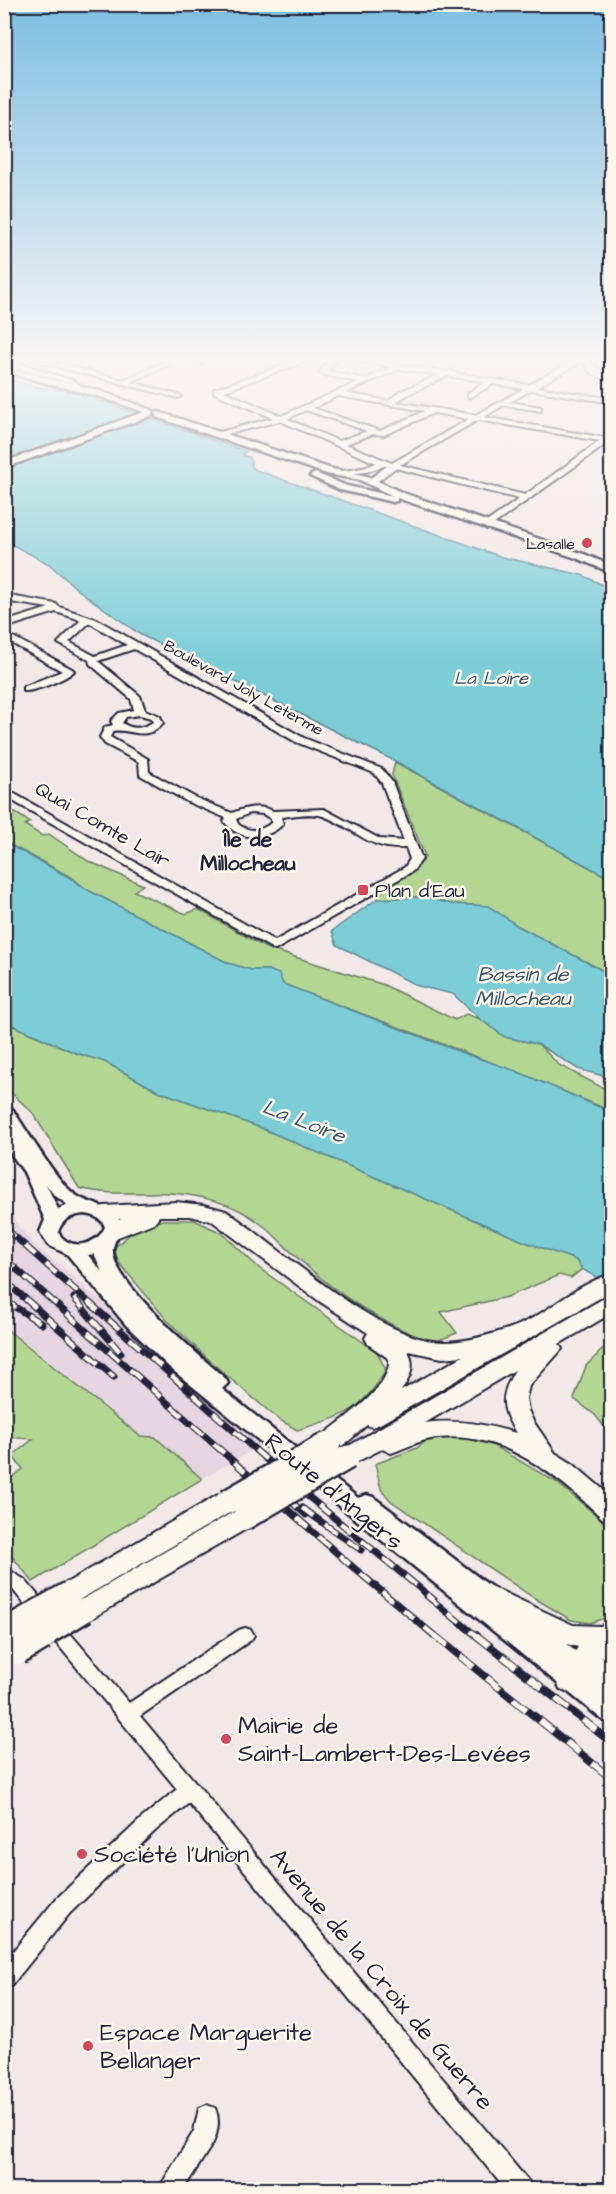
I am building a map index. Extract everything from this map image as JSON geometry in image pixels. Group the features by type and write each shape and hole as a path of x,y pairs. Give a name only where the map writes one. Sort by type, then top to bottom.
{"highway":[{"path":"102,1224 176,1207 205,1211 219,1216 359,1319 411,1344 426,1348 456,1349 582,1318"},
{"path":"102,1224 134,1221 159,1215 188,1215 214,1222 345,1319 397,1353 402,1366 396,1383 344,1454"},
{"path":"553,1464 518,1418 515,1392 519,1380 534,1362 582,1318 612,1281"},
{"path":"8,1642 235,1510 344,1454 582,1318"},
{"path":"235,1510 316,1476 344,1454 518,1334"},
{"path":"344,1454 413,1434 436,1429 464,1427 502,1436 553,1464 612,1512"},
{"path":"490,1596 567,1634 579,1637 608,1634"},
{"path":"587,1671 608,1634"}],"main road":[{"path":"288,460 329,482 353,491 430,506"},
{"path":"295,460 355,481"},
{"path":"329,482 339,474"},
{"path":"329,482 371,482 430,506 580,556 612,570"},
{"path":"4,1110 60,1191 102,1224"},
{"path":"4,1131 32,1172 54,1219"},
{"path":"73,1209 102,1224 90,1249 73,1250 56,1244 49,1232 54,1219 73,1209"},
{"name":"Route d'Angers","path":"102,1224 106,1260 131,1298 210,1377 329,1475 490,1596 612,1692"},
{"name":"Route d'Angers","path":"73,1250 126,1312 177,1363 587,1671 612,1714"}],"street":[{"path":"377,460 394,467 526,498"},
{"path":"371,482 405,460"},
{"path":"487,526 578,460"},
{"path":"339,474 365,470 383,463"},
{"name":"Boulevard Joly Leterme","path":"4,598 26,600 87,619 300,740 378,771 387,782 411,844"},
{"path":"4,625 49,608"},
{"path":"87,619 63,643 94,659 135,645"},
{"path":"4,634 69,671 27,689"},
{"path":"94,659 93,662 136,698 140,712"},
{"path":"119,727 116,721 118,717 140,712 155,716 158,723 143,730 131,731 119,727 109,729 105,737 109,742 144,761 144,773 192,800 232,817 249,810 272,814 324,812 384,844 411,844"},
{"name":"Quai Comte Lair","path":"4,791 275,946 409,869 416,858 411,844"},
{"path":"232,817 230,821 233,828 243,832 258,833 276,824 276,818 272,814"},
{"name":"Avenue de la Croix de Guerre","path":"4,1574 19,1585 63,1637 521,2190"},
{"path":"127,1714 245,1635"},
{"path":"4,1979 63,1906 149,1824 191,1790"},
{"path":"169,2190 205,2135 207,2116"}],"shaded area":[{"path":"4,1200 19,1227 36,1247 58,1263 261,1445 202,1479 155,1437 140,1436 5,1328"}],"green space":[{"path":"395,762 611,879 611,975 518,926 488,906 452,904 422,897 377,899 387,887 415,869 425,856 392,775"},
{"path":"4,806 30,822 25,825 42,836 49,834 88,861 143,885 134,891 186,914 198,909 266,948 384,985 455,1020 466,1014 480,1019 505,1037 538,1044 559,1065 611,1092 611,1111 283,984 279,975 268,970 251,970 228,963 86,889 73,878 5,842"},
{"path":"4,1022 76,1053 105,1062 156,1090 261,1128 523,1241 576,1260 582,1269 571,1278 559,1275 507,1297 441,1312 457,1333 432,1343 413,1335 347,1298 316,1274 259,1222 233,1207 188,1195 113,1193 79,1188 33,1113 5,1087"},
{"path":"162,1220 194,1220 222,1233 259,1268 377,1352 386,1370 377,1385 359,1405 327,1421 297,1430 278,1419 220,1370 167,1320 119,1263 114,1248 135,1230"},
{"path":"5,1328 140,1436 155,1437 202,1479 33,1582 5,1548 5,1483 23,1469 12,1456 33,1439 5,1437"},
{"path":"611,1341 611,1435 595,1415 574,1399 586,1366"},
{"path":"431,1437 467,1438 492,1445 556,1482 600,1518 611,1532 611,1616 590,1623 571,1620 531,1596 391,1501 381,1489 375,1464 417,1448"}],"water":[{"name":"La Loire","path":"5,460 251,460 252,467 256,470 502,557 582,575 611,589 611,879 393,760 141,635 78,590 49,564 5,541"},
{"name":"La Loire","path":"4,842 86,889 228,963 251,970 268,970 279,974 283,984 516,1071 611,1112 611,1286 582,1269 576,1260 523,1241 261,1128 156,1090 105,1062 76,1053 5,1022"},
{"name":"Bassin de Millocheau","path":"422,897 452,904 488,906 518,926 611,975 611,1078 578,1069 538,1044 505,1037 480,1019 453,994 418,986 337,945 332,931 377,899"}],"railway":[{"path":"4,1227 304,1493 434,1600"},
{"path":"4,1258 348,1563 436,1637"},
{"path":"4,1280 114,1377"},
{"path":"74,1298 121,1353"},
{"path":"4,1300 42,1324"},
{"path":"266,1479 306,1515"},
{"path":"302,1508 361,1550"},
{"path":"427,1596 478,1637"},
{"path":"434,1635 612,1779"},
{"path":"476,1635 612,1743"}],"place":[{"name":"Lasalle","path":"587,543"},
{"name":"Plan d'Eau","path":"363,890"},
{"name":"Mairie de Saint-Lambert-Des-Levées","path":"226,1739"},
{"name":"Société l'Union","path":"82,1854"},
{"name":"Espace Marguerite Bellanger","path":"88,2046"}],"district":[{"name":"Île de Millocheau","path":"248,851"}]}
